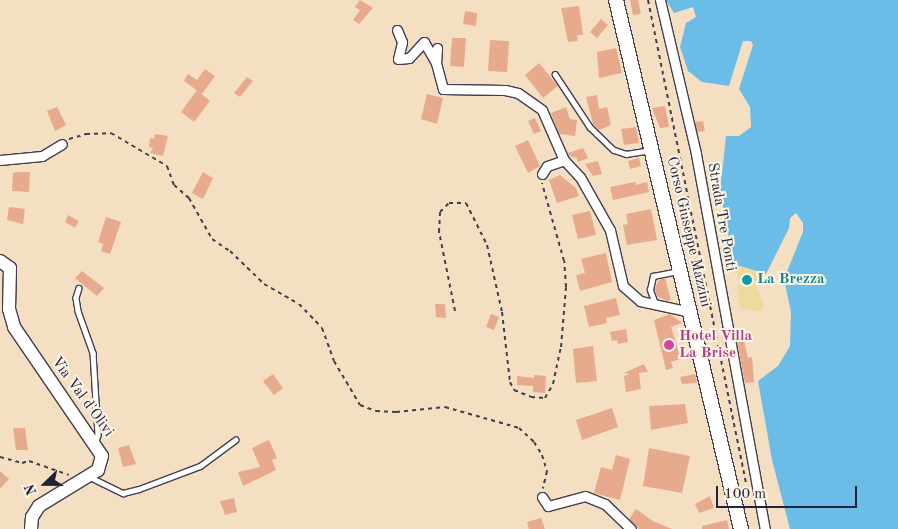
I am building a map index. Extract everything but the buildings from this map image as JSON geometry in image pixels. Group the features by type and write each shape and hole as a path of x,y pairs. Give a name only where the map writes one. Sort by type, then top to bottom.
{"main road":[{"name":"Corso Giuseppe Mazzini","path":"616,0 741,529"}],"street":[{"name":"Strada Tre Ponti","path":"660,0 696,154 766,529"},
{"path":"397,30 402,37 397,57 400,61 409,58 424,42 436,63"},
{"path":"437,48 436,63 440,85 445,90 518,92 542,110 564,160 580,178 610,230 623,286 640,302 690,312"},
{"path":"0,160 42,156 62,144"},
{"path":"542,174 547,166 564,160"},
{"name":"Via Val d'Olivi","path":"0,261 10,268 9,308 14,327 100,451 101,464 86,478"},
{"path":"31,529 32,517 39,506 86,478"},
{"path":"542,496 548,506 585,496 605,504 631,529"}],"lane":[{"path":"555,74 590,127 614,150 626,154 652,150"},
{"path":"655,304 650,290 654,276 679,270"},
{"path":"78,288 76,298 78,311 93,353 98,435 95,443"},
{"path":"86,478 123,493 139,489 200,466 235,440"}],"path":[{"path":"648,0 748,493"},
{"path":"62,144 86,134 111,133 164,163 174,185 188,198 212,239 230,251 264,284 299,304 322,328 334,361 360,405 371,410 396,412 445,407 519,428 534,442 542,455 547,471 542,496"},
{"path":"455,311 439,232 440,212 449,203 466,202 487,245 502,312 510,382 514,390 531,397 545,398 553,384 561,346 566,287 564,262 542,174"},
{"path":"0,457 22,463 29,461 86,478"}],"sand":[{"name":"La Brezza","path":"730,247 734,264 766,274 755,282 764,306 762,311 740,309 737,287 740,282 734,267"}],"water":[{"path":"666,0 898,0 898,529 790,529 772,460 758,381 778,366 790,346 791,312 784,279 803,232 803,223 796,213 790,218 789,228 766,274 734,264 720,191 726,136 739,136 751,127 750,107 739,89 753,45 751,41 743,41 729,86 702,82 688,71 680,47 686,23 696,17 693,7 674,13"}],"place":[{"name":"La Brezza","path":"747,280"},
{"name":"Hotel Villa La Brise","path":"669,345"}]}
